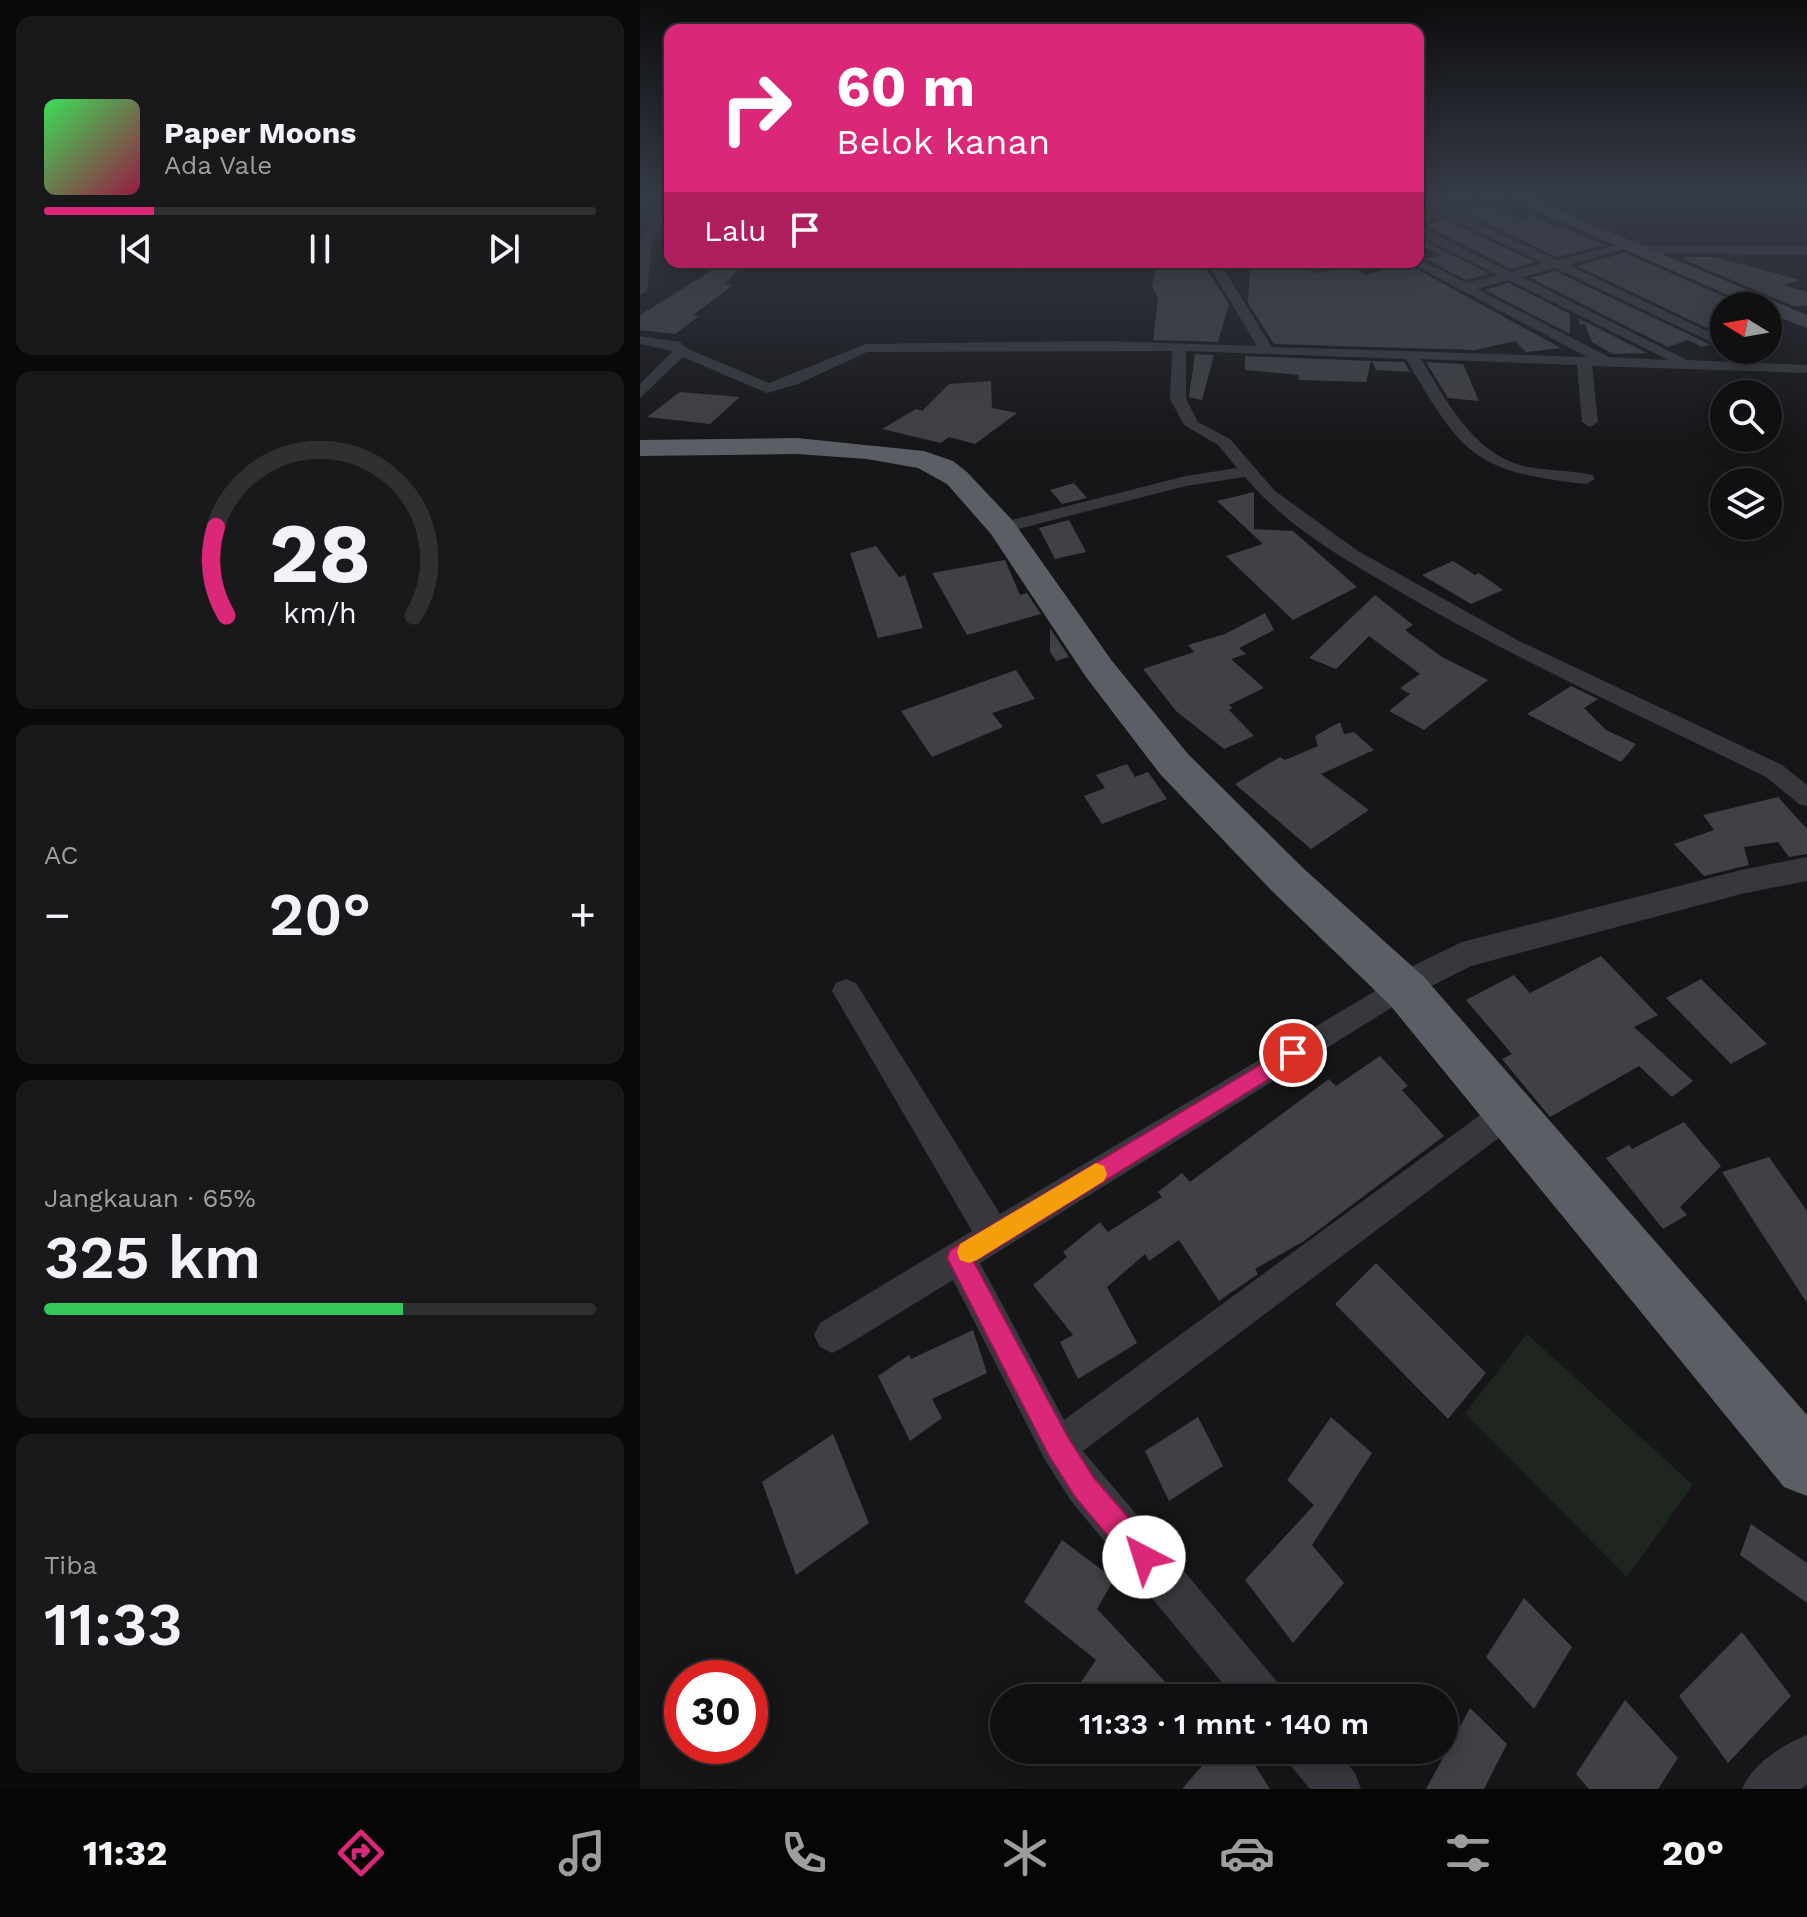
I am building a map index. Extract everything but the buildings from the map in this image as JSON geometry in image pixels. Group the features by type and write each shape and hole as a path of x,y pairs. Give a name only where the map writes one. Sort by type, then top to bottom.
{"highway":[{"path":"640,448 797,446 867,451 924,460 943,467 957,478 1002,528 1099,669 1174,764 1402,987 1807,1464"}],"main road":[{"path":"1715,280 1807,322"},
{"path":"1724,280 1807,314"}],"street":[{"path":"1224,280 1267,350"},
{"path":"1450,280 1609,362"},
{"path":"1464,288 1493,280"},
{"path":"1519,280 1686,364"},
{"path":"1591,280 1710,337"},
{"path":"640,340 675,345 681,351 767,388 780,386 847,353 866,348 1179,347 1267,350 1308,355 1410,354 1807,369"},
{"path":"1179,347 1178,399 1190,422 1224,442 1246,472 1269,495 1351,555 1512,645 1760,764 1807,798"},
{"path":"640,393 681,351"},
{"path":"1410,354 1452,422 1493,459 1530,472 1586,479"},
{"path":"1584,362 1590,422"},
{"path":"1765,364 1773,368"},
{"path":"1002,528 1186,481 1246,472"},
{"path":"832,1335 1402,987 1462,955 1741,882 1807,869"},
{"path":"1402,987 1749,899 1807,888"},
{"path":"846,991 994,1236"},
{"path":"1058,1447 1509,1112"},
{"path":"959,1258 1058,1447 1085,1487 1251,1684"},
{"path":"1764,1789 1807,1757"},
{"path":"1318,1764 1339,1789"}],"shaded area":[{"path":"1527,1334 1693,1485 1627,1577 1465,1413"}],"slow traffic":[{"path":"969,1252 1096,1174"}],"route":[{"path":"1144,1557 1085,1487 1058,1447 959,1258 1293,1053"}]}
